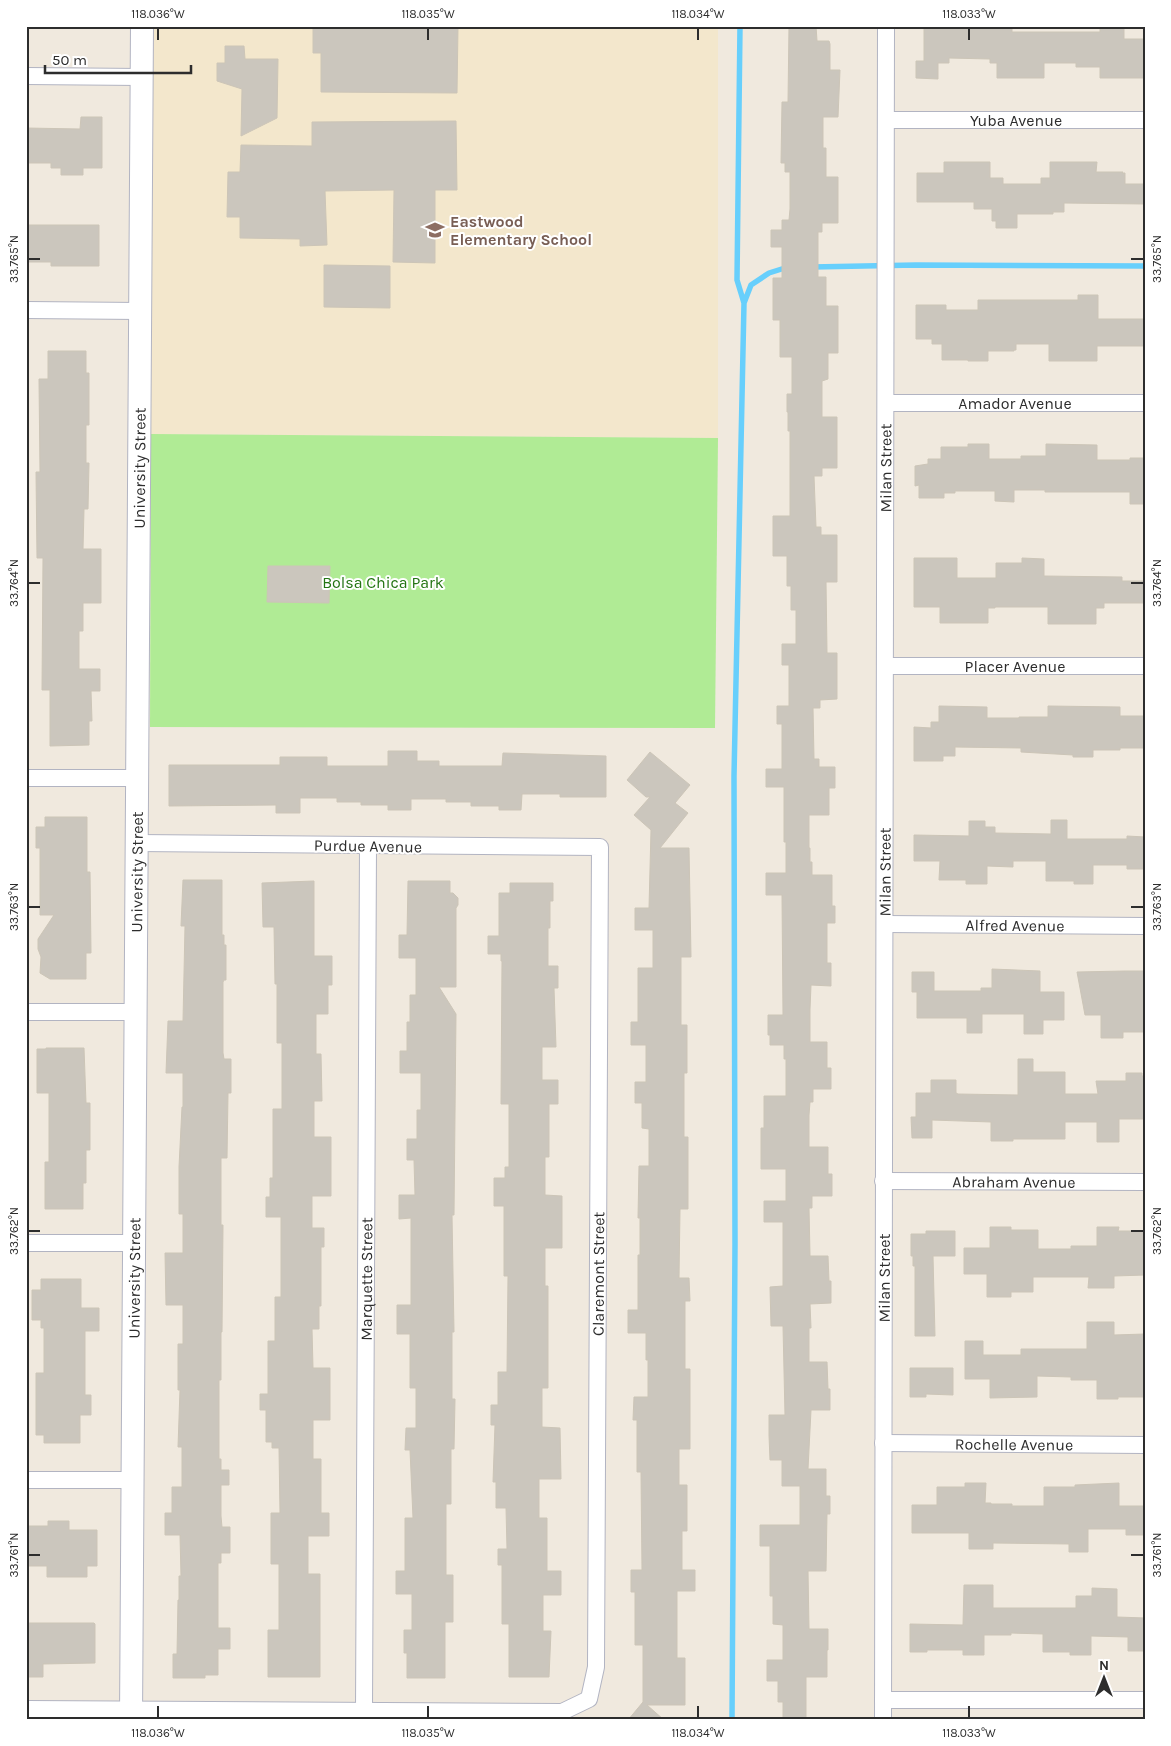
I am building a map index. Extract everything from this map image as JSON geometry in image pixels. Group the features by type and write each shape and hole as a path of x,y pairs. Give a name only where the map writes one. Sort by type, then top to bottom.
{"street":[{"name":"University Street","path":"131,1715 142,26"},
{"name":"Milan Street","path":"883,1720 886,26"},
{"path":"26,76 141,77"},
{"name":"Yuba Avenue","path":"886,120 1145,120"},
{"path":"26,310 140,311"},
{"name":"Amador Avenue","path":"886,403 1145,403"},
{"name":"Placer Avenue","path":"885,666 1145,666"},
{"path":"26,778 137,778"},
{"name":"Purdue Avenue","path":"136,842 600,847"},
{"name":"Marquette Street","path":"364,1710 368,846"},
{"name":"Claremont Street","path":"364,1710 562,1712 589,1699 596,1667 600,847"},
{"name":"Alfred Avenue","path":"884,924 1145,926"},
{"path":"26,1012 135,1012"},
{"name":"Abraham Avenue","path":"884,1181 1145,1182"},
{"path":"26,1243 134,1243"},
{"name":"Rochelle Avenue","path":"883,1443 1145,1444"},
{"path":"26,1480 132,1480"},
{"path":"883,1700 1145,1700"},
{"path":"26,1709 131,1715 364,1710"}],"shaded area":[{"name":"Eastwood Elementary School","path":"153,26 718,26 718,438 151,434"}],"green space":[{"name":"Bolsa Chica Park","path":"151,434 718,438 715,728 150,727"}],"building":[{"path":"313,26 458,26 457,93 321,92 321,53 313,53"},
{"path":"789,26 816,26 817,41 829,41 830,44 830,70 840,70 838,117 823,117 823,148 826,148 826,177 838,177 838,223 822,223 822,232 818,232 818,277 826,277 826,306 838,306 838,353 828,353 828,379 822,381 822,417 837,417 837,468 822,468 822,476 814,476 816,527 821,527 821,535 837,535 837,582 826,582 827,653 837,653 837,699 820,700 820,708 813,708 814,759 819,759 819,767 835,767 835,788 829,788 829,815 809,815 809,848 812,875 832,875 832,906 835,906 835,923 827,923 827,963 831,963 831,986 811,985 810,1009 810,1042 827,1042 827,1068 831,1068 831,1089 813,1089 813,1102 810,1102 809,1115 809,1147 828,1147 828,1174 832,1174 832,1196 812,1196 812,1208 809,1208 810,1256 828,1256 829,1281 831,1281 831,1303 810,1304 811,1328 809,1328 809,1362 827,1362 830,1410 811,1410 808,1469 826,1469 826,1496 830,1496 830,1514 827,1514 826,1571 808,1571 809,1629 828,1629 828,1650 827,1677 806,1677 806,1720 783,1720 783,1702 778,1702 778,1681 767,1681 767,1660 783,1660 783,1625 773,1624 773,1596 770,1596 770,1546 760,1546 760,1525 800,1525 800,1486 782,1486 782,1460 770,1460 769,1435 769,1415 785,1415 783,1326 771,1326 770,1287 783,1286 783,1222 764,1222 764,1201 786,1201 786,1169 761,1169 761,1128 764,1128 764,1096 786,1096 784,1045 770,1045 770,1035 768,1035 768,1015 783,1015 782,895 766,895 766,873 786,873 784,787 766,787 766,769 782,769 782,724 777,724 777,706 789,706 789,665 782,665 782,644 796,644 796,610 791,610 791,586 787,586 787,556 773,556 773,516 790,516 790,431 788,431 787,394 792,394 792,357 780,357 780,320 773,320 773,278 782,278 782,247 771,247 771,230 782,230 782,220 789,220 790,209 790,172 785,172 785,163 781,163 782,102 788,102"},
{"path":"924,26 1008,26 1012,27 1012,32 1100,32 1100,26 1124,26 1124,39 1145,39 1145,78 1100,78 1100,67 1076,67 1076,63 1044,63 1044,78 997,78 997,63 990,63 990,59 949,58 949,63 938,63 938,79 916,78 916,61 924,61"},
{"path":"225,46 244,46 245,59 278,59 277,118 241,136 242,89 217,81 217,63 225,63"},
{"path":"81,117 102,117 102,168 83,168 83,175 61,175 61,168 51,168 51,163 26,163 26,128 80,129"},
{"path":"456,121 457,190 435,190 435,263 393,262 394,190 325,191 327,245 300,246 300,239 240,238 240,217 227,217 228,172 240,172 241,145 312,146 312,122"},
{"path":"944,162 990,162 990,178 1003,178 1003,184 1041,184 1041,178 1050,178 1050,162 1097,162 1096,172 1123,172 1125,173 1125,184 1145,184 1145,204 1064,203 1064,212 1053,212 1053,214 1017,214 1017,228 996,228 996,221 992,221 992,209 974,209 974,202 917,202 917,173 944,173"},
{"path":"26,225 99,225 99,266 51,266 51,262 26,262"},
{"path":"324,265 390,266 390,308 324,307"},
{"path":"1078,295 1098,295 1098,319 1145,319 1145,346 1097,346 1097,361 1049,361 1049,344 1016,344 1016,350 1014,351 988,351 988,361 968,361 942,360 942,344 932,344 932,339 916,339 916,305 946,305 946,310 978,310 978,300 1078,300"},
{"path":"48,351 86,351 86,373 89,373 89,425 86,425 86,463 89,463 88,509 84,509 83,549 101,549 101,603 83,603 83,631 79,631 79,669 100,669 100,691 91,691 92,721 89,721 89,745 50,746 50,690 42,690 43,558 37,558 36,472 40,472 39,379 48,379"},
{"path":"968,444 989,444 989,459 1021,459 1021,456 1046,456 1046,444 1097,445 1097,460 1145,458 1145,504 1130,504 1130,492 1014,490 1014,502 995,501 995,491 955,491 955,493 944,493 944,498 919,498 919,485 915,486 915,466 928,464 928,459 941,459 941,447 968,447"},
{"path":"914,558 957,558 957,578 996,578 996,563 1022,563 1022,558 1044,559 1044,576 1122,577 1122,581 1145,581 1145,603 1104,603 1104,608 1096,608 1096,624 1048,624 1048,607 988,608 988,623 940,623 940,607 914,607"},
{"path":"268,566 330,566 329,603 267,602"},
{"path":"939,706 987,707 987,718 1048,717 1048,706 1120,707 1120,716 1145,716 1145,748 1093,750 1093,757 1073,757 1073,755 1021,752 1021,748 955,747 955,756 943,756 943,761 914,761 914,727 931,728 931,722 939,722"},
{"path":"388,751 417,751 417,761 439,761 439,766 502,766 503,753 606,756 606,797 560,797 560,794 522,794 521,810 499,810 499,806 471,806 471,802 446,802 446,799 411,799 411,810 388,810 388,805 361,805 361,802 337,802 337,798 300,798 300,813 276,813 276,805 169,806 169,765 280,765 280,757 327,757 327,766 388,766"},
{"path":"650,752 690,785 675,803 688,813 660,848 689,848 691,957 681,957 681,1025 687,1025 687,1073 684,1073 684,1137 688,1137 688,1209 680,1209 679,1278 689,1278 690,1301 685,1301 685,1369 690,1369 690,1449 679,1449 679,1485 687,1485 687,1531 682,1531 682,1570 695,1570 695,1591 677,1591 677,1658 685,1658 685,1705 647,1705 664,1720 628,1720 643,1702 643,1645 635,1645 635,1592 631,1592 631,1570 642,1570 641,1472 637,1472 637,1420 633,1420 634,1397 648,1397 648,1360 646,1360 646,1333 628,1333 628,1310 638,1310 638,1255 640,1255 640,1218 638,1218 639,1166 649,1166 649,1129 642,1128 642,1103 635,1103 635,1082 646,1082 646,1045 631,1045 631,1022 638,1022 638,968 653,968 653,930 635,930 635,908 649,908 651,830 634,815 650,797 646,797 627,780"},
{"path":"45,817 87,817 87,872 90,872 91,953 86,953 86,979 50,979 40,973 41,957 38,949 38,939 54,915 40,915 40,848 36,848 36,827 45,827"},
{"path":"1051,820 1067,820 1067,839 1127,839 1127,836 1145,837 1145,863 1143,863 1143,869 1127,869 1127,865 1093,865 1093,884 1074,884 1074,881 1046,881 1046,861 1013,861 1013,867 987,866 987,884 966,884 966,880 939,880 940,861 914,861 914,835 969,836 969,821 985,821 985,827 995,827 995,833 1051,834"},
{"path":"183,880 222,880 222,935 224,935 224,945 226,945 226,980 223,982 223,1053 224,1059 231,1059 231,1093 228,1093 227,1158 221,1158 221,1225 223,1225 221,1380 219,1380 219,1459 221,1459 221,1470 229,1470 229,1485 221,1485 221,1516 222,1527 230,1527 230,1553 221,1553 221,1563 218,1563 218,1628 230,1628 230,1649 218,1649 218,1675 205,1675 205,1678 173,1678 173,1654 177,1654 179,1576 181,1576 180,1535 165,1535 165,1513 172,1513 172,1487 182,1487 182,1447 178,1447 180,1390 178,1390 178,1344 183,1344 183,1305 166,1305 165,1253 183,1253 183,1214 179,1214 179,1167 183,1073 166,1073 168,1021 183,1021 185,926 181,926"},
{"path":"314,881 314,956 332,956 332,985 328,985 328,1014 316,1014 316,1054 321,1054 322,1101 314,1101 314,1137 331,1137 331,1196 312,1196 312,1228 324,1228 324,1247 321,1247 319,1329 312,1329 313,1368 330,1368 330,1420 313,1420 313,1459 321,1459 321,1513 329,1513 329,1536 308,1536 308,1574 320,1574 320,1677 268,1677 268,1630 279,1630 279,1564 271,1564 271,1513 280,1513 279,1448 272,1448 272,1442 266,1442 266,1410 260,1410 260,1394 268,1394 268,1341 275,1341 275,1297 281,1297 281,1217 266,1217 266,1197 270,1197 270,1178 273,1178 273,1109 282,1109 282,1043 277,1043 277,984 275,984 274,927 263,927 262,883"},
{"path":"408,881 450,881 450,893 453,893 458,898 456,908 456,987 439,987 456,1014 454,1215 452,1215 454,1332 452,1332 452,1399 455,1399 454,1449 451,1449 451,1504 446,1504 446,1575 453,1575 453,1622 445,1622 445,1678 407,1678 407,1653 404,1653 404,1630 412,1630 412,1594 396,1594 396,1571 405,1571 405,1518 413,1518 410,1450 405,1450 406,1428 416,1428 416,1388 410,1388 410,1334 397,1334 397,1305 411,1305 411,1218 399,1219 399,1195 415,1195 414,1160 407,1160 407,1139 417,1139 417,1110 421,1110 421,1073 400,1073 400,1051 407,1051 407,1022 410,1022 410,995 416,995 416,958 399,958 399,935 407,935"},
{"path":"510,883 553,883 553,901 550,901 550,928 548,928 548,966 558,966 558,988 554,988 556,1047 542,1047 542,1080 558,1080 558,1104 549,1104 549,1157 545,1157 545,1195 562,1196 562,1248 545,1248 545,1286 548,1286 548,1388 542,1388 542,1427 560,1428 561,1479 539,1479 539,1518 547,1518 547,1571 561,1571 561,1595 543,1595 543,1631 551,1631 549,1677 509,1677 509,1624 502,1624 502,1565 498,1565 498,1549 507,1549 506,1508 496,1508 496,1482 493,1482 495,1425 491,1425 491,1405 498,1405 498,1372 507,1372 508,1276 504,1276 504,1206 494,1206 494,1178 505,1178 505,1167 509,1167 509,1104 501,1104 502,961 501,954 488,954 488,936 499,936 499,893 510,893"},
{"path":"992,969 1040,971 1040,992 1064,992 1064,1020 1043,1020 1043,1034 1024,1034 1024,1014 982,1014 982,1033 967,1033 967,1018 917,1018 917,992 912,992 912,972 934,972 934,991 981,991 981,988 992,988"},
{"path":"1145,971 1145,1032 1123,1032 1123,1038 1101,1038 1101,1015 1085,1015 1077,972"},
{"path":"84,1048 86,1103 90,1103 90,1150 86,1150 86,1183 83,1183 83,1209 45,1209 45,1162 49,1162 49,1093 37,1093 37,1049"},
{"path":"1018,1059 1033,1059 1033,1072 1065,1072 1065,1094 1098,1094 1096,1081 1126,1081 1126,1073 1142,1073 1142,1076 1145,1076 1145,1119 1119,1119 1119,1142 1097,1142 1097,1122 1065,1122 1065,1139 991,1141 991,1122 932,1120 932,1138 912,1138 911,1117 916,1117 916,1093 931,1093 931,1080 956,1080 956,1093 958,1094 1018,1095"},
{"path":"990,1227 1011,1227 1011,1230 1038,1230 1038,1249 1071,1249 1071,1246 1097,1246 1097,1227 1119,1227 1118,1231 1145,1231 1145,1275 1114,1276 1114,1288 1088,1288 1089,1277 1033,1277 1033,1292 1011,1292 1011,1297 987,1297 987,1274 964,1274 964,1248 990,1248"},
{"path":"926,1231 955,1231 955,1256 933,1256 935,1336 915,1336 915,1266 913,1266 913,1256 911,1256 911,1234 926,1234"},
{"path":"41,1279 81,1279 81,1308 99,1308 99,1331 85,1331 85,1395 91,1395 91,1415 80,1415 80,1443 44,1443 44,1435 36,1435 36,1373 44,1373 44,1328 41,1328 41,1320 32,1320 32,1290 41,1290"},
{"path":"1087,1322 1114,1322 1114,1335 1145,1334 1144,1397 1097,1399 1097,1380 1071,1380 1071,1377 1037,1376 1037,1397 990,1398 990,1379 965,1379 965,1341 983,1341 983,1355 1021,1355 1021,1349 1087,1349"},
{"path":"910,1368 953,1368 953,1395 926,1394 926,1397 910,1397"},
{"path":"965,1483 986,1483 985,1503 1012,1504 1012,1506 1044,1506 1044,1487 1075,1487 1075,1485 1119,1483 1119,1506 1145,1506 1145,1535 1126,1535 1126,1529 1088,1529 1088,1552 1069,1552 1069,1544 993,1543 993,1549 969,1549 969,1533 912,1533 912,1505 937,1505 937,1487 965,1487"},
{"path":"48,1521 69,1521 69,1530 97,1530 97,1566 87,1566 87,1577 47,1577 47,1566 26,1566 26,1526 48,1526"},
{"path":"964,1585 993,1585 993,1608 1076,1608 1076,1596 1092,1596 1092,1588 1117,1589 1117,1617 1145,1618 1145,1651 1128,1651 1128,1637 1091,1636 1091,1655 1070,1655 1070,1652 1043,1652 1043,1634 1011,1633 1011,1635 984,1635 984,1655 963,1655 963,1650 910,1652 910,1624 963,1625"},
{"path":"26,1623 94,1623 95,1663 43,1664 43,1677 26,1677"}],"waterway":[{"path":"740,26 737,280 744,303"},
{"path":"812,267 916,265 1145,266"},
{"path":"732,1720 735,1244 734,776 744,303 751,285 769,273 788,267"}],"place":[{"name":"Eastwood Elementary School","path":"435,230"}]}
